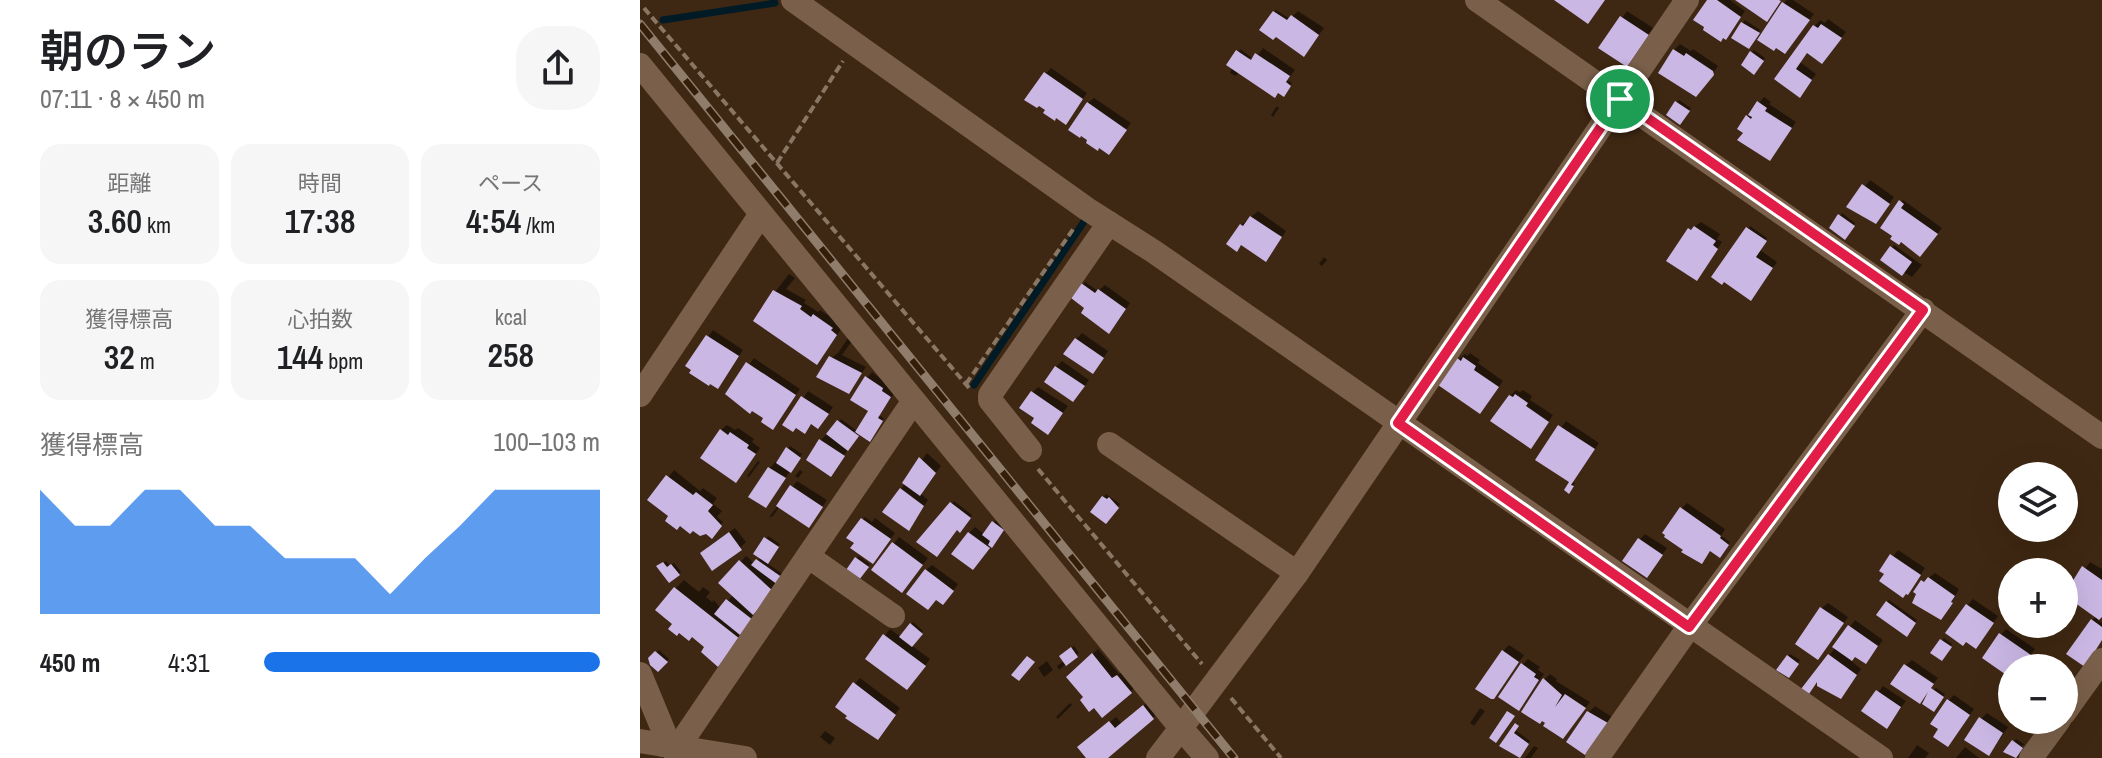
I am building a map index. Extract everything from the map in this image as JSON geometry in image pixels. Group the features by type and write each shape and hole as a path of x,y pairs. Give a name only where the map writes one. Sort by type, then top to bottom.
{"street":[{"path":"793,0 1087,209 1881,758"},
{"path":"1477,0 2102,437"},
{"path":"1158,758 1297,573 1687,0"},
{"path":"640,65 1207,758"},
{"path":"640,395 761,214"},
{"path":"1033,459 990,400 990,395 1109,223"},
{"path":"1597,758 1689,627 1923,310"},
{"path":"664,748 809,557 913,402"},
{"path":"1109,444 1297,573"},
{"path":"809,557 893,616"},
{"path":"2078,693 2102,660"},
{"path":"640,674 664,732 664,748"},
{"path":"2031,758 2049,734"},
{"path":"664,748 745,758"}],"path":[{"path":"644,8 976,396"},
{"path":"777,163 854,45"},
{"path":"966,384 1087,209"},
{"path":"1033,459 1281,758"}],"building":[{"path":"1554,0 1605,0 1588,24"},
{"path":"1707,0 1717,0 1741,17 1726,40 1723,38 1721,42 1693,20"},
{"path":"1735,0 1779,0 1781,1 1767,22"},
{"path":"1782,2 1810,20 1785,54 1757,40"},
{"path":"1273,11 1287,20 1291,15 1319,35 1304,57 1276,37 1273,40 1259,30"},
{"path":"1620,16 1649,35 1627,67 1598,48"},
{"path":"1741,22 1760,33 1749,49 1731,38"},
{"path":"1821,24 1842,38 1822,64 1807,53 1796,69 1812,80 1800,98 1774,79 1813,25 1818,28"},
{"path":"1673,49 1684,56 1686,53 1713,71 1714,75 1696,97 1658,73"},
{"path":"1236,50 1251,60 1255,53 1290,76 1286,82 1291,86 1284,97 1278,93 1275,98 1226,65"},
{"path":"1750,51 1764,61 1754,75 1741,65"},
{"path":"1044,72 1083,99 1066,125 1043,113 1045,110 1039,106 1037,108 1024,100"},
{"path":"1675,101 1690,111 1680,125 1666,115"},
{"path":"1757,101 1767,108 1765,111 1792,128 1770,161 1737,140 1743,133 1737,129 1746,115 1751,119 1748,115"},
{"path":"1087,102 1127,130 1109,155 1068,130"},
{"path":"1862,184 1890,204 1876,224 1846,207"},
{"path":"1899,200 1904,204 1901,208 1938,234 1920,257 1901,242 1899,245 1890,239 1892,236 1880,228"},
{"path":"1838,214 1855,226 1845,240 1829,228"},
{"path":"1250,216 1282,237 1266,262 1241,245 1237,252 1226,244"},
{"path":"1694,226 1716,241 1713,245 1718,249 1697,281 1666,261 1688,228 1691,230"},
{"path":"1746,227 1767,241 1756,257 1773,268 1751,301 1724,282 1722,285 1711,277"},
{"path":"1890,246 1912,262 1902,276 1880,260"},
{"path":"1081,283 1095,293 1098,289 1126,309 1109,334 1081,313 1084,308 1071,298"},
{"path":"773,290 802,306 800,309 811,317 813,314 833,328 831,330 837,335 817,365 753,321"},
{"path":"706,335 739,356 718,389 689,373 691,370 685,366"},
{"path":"1075,338 1104,358 1093,374 1063,354"},
{"path":"829,356 862,373 849,394 816,377"},
{"path":"1463,357 1476,366 1474,370 1499,387 1480,414 1438,385 1457,358 1461,361"},
{"path":"746,362 796,395 773,430 761,422 763,418 752,411 750,414 725,394"},
{"path":"1055,366 1085,386 1073,402 1044,382"},
{"path":"865,376 891,397 878,418 883,421 870,442 855,432 868,411 850,400"},
{"path":"1031,391 1063,413 1048,435 1031,423 1034,418 1019,408"},
{"path":"1515,394 1549,422 1531,449 1490,421 1509,395 1513,397"},
{"path":"801,396 829,414 818,429 811,424 805,434 796,428 793,432 782,425"},
{"path":"837,420 859,436 848,451 826,434"},
{"path":"1558,425 1595,449 1571,485 1574,486 1569,494 1564,490 1569,482 1535,460"},
{"path":"720,429 749,445 747,448 756,454 736,483 700,458"},
{"path":"819,439 845,456 831,477 806,460"},
{"path":"786,447 801,458 791,473 776,463"},
{"path":"919,457 936,473 920,496 902,483"},
{"path":"768,467 786,478 766,508 748,497"},
{"path":"666,475 713,505 708,511 722,526 712,539 693,531 690,534 680,526 677,530 665,521 668,516 647,500"},
{"path":"790,485 823,507 809,528 776,506"},
{"path":"900,488 924,506 909,531 882,512"},
{"path":"1102,496 1109,497 1119,508 1106,524 1090,512"},
{"path":"950,502 971,518 960,533 957,530 937,557 916,542"},
{"path":"1680,507 1729,545 1720,558 1710,551 1702,564 1664,537 1662,533"},
{"path":"861,518 891,539 873,564 850,548 854,543 846,538"},
{"path":"992,521 1004,530 992,548 988,545 990,541 982,535"},
{"path":"729,532 742,550 712,571 700,553"},
{"path":"968,532 990,548 973,570 951,554"},
{"path":"764,537 779,547 768,564 753,554"},
{"path":"1638,538 1663,555 1647,578 1622,561"},
{"path":"892,542 923,565 902,593 871,570"},
{"path":"1890,554 1921,575 1903,598 1879,581 1884,574 1879,571"},
{"path":"855,557 869,567 859,580 846,570"},
{"path":"756,559 783,578 778,585 751,565"},
{"path":"739,560 774,592 753,615 718,583"},
{"path":"663,562 667,567 671,564 680,575 669,583 656,566"},
{"path":"2082,566 2102,580 2102,617 2099,620 2078,605 2078,572"},
{"path":"925,569 954,591 943,605 936,600 928,610 906,594"},
{"path":"1928,577 1955,596 1941,620 1912,603 1916,594 1913,592 1921,580 1924,582"},
{"path":"674,587 740,639 718,667 701,652 704,647 692,637 689,641 679,633 677,636 668,629 672,624 655,610"},
{"path":"726,599 753,620 740,635 714,614"},
{"path":"1886,601 1916,623 1907,637 1876,615"},
{"path":"1966,604 1994,623 1976,649 1966,642 1963,646 1945,633"},
{"path":"1820,607 1844,623 1818,660 1795,644"},
{"path":"2091,619 2102,627 2102,640 2085,667 2078,662 2078,654 2066,654"},
{"path":"910,623 923,634 912,647 899,637"},
{"path":"1848,625 1878,646 1866,664 1855,657 1852,661 1832,647"},
{"path":"883,634 926,666 907,690 865,659"},
{"path":"1998,634 1998,638 2006,638 2030,654 1998,654 1998,669 1982,658"},
{"path":"1940,639 1952,647 1942,661 1930,653"},
{"path":"1071,647 1078,657 1066,666 1059,656"},
{"path":"1502,650 1519,662 1491,699 1475,689"},
{"path":"655,651 668,662 658,672 650,665 648,658"},
{"path":"1092,653 1112,678 1117,675 1132,693 1102,718 1094,708 1089,712 1080,700 1083,697 1066,677"},
{"path":"1828,654 1857,675 1841,699 1817,686 1817,682 1809,694 1801,689"},
{"path":"1787,655 1799,664 1789,678 1776,670"},
{"path":"1027,656 1035,662 1019,681 1011,675"},
{"path":"1521,663 1539,680 1519,711 1498,697"},
{"path":"1904,664 1934,684 1931,688 1944,697 1934,712 1922,704 1928,692 1920,704 1890,684"},
{"path":"1543,678 1562,695 1555,707 1565,694 1586,708 1563,739 1543,726 1545,723 1542,721 1540,724 1521,712"},
{"path":"853,682 896,715 878,740 845,718 847,716 835,707"},
{"path":"1876,690 1901,707 1887,729 1861,711"},
{"path":"1947,699 1970,715 1948,747 1933,737 1938,729 1930,724"},
{"path":"1143,705 1154,719 1108,758 1086,758 1077,747 1109,721 1115,728"},
{"path":"1507,711 1515,716 1496,743 1489,738"},
{"path":"1587,711 1608,723 1585,755 1566,742"},
{"path":"1979,717 1998,730 1998,734 2002,734 1989,756 1964,740"},
{"path":"1515,723 1519,726 1514,733 1529,744 1520,758 1499,746"},
{"path":"2012,740 2023,748 2016,758 2003,752"}],"waterway":[{"path":"663,20 775,3"},
{"path":"974,385 1085,220"}],"railway":[{"path":"640,24 1234,758"}],"route":[{"path":"1620,99 1923,310 1689,627 1398,423 1620,99"}]}
